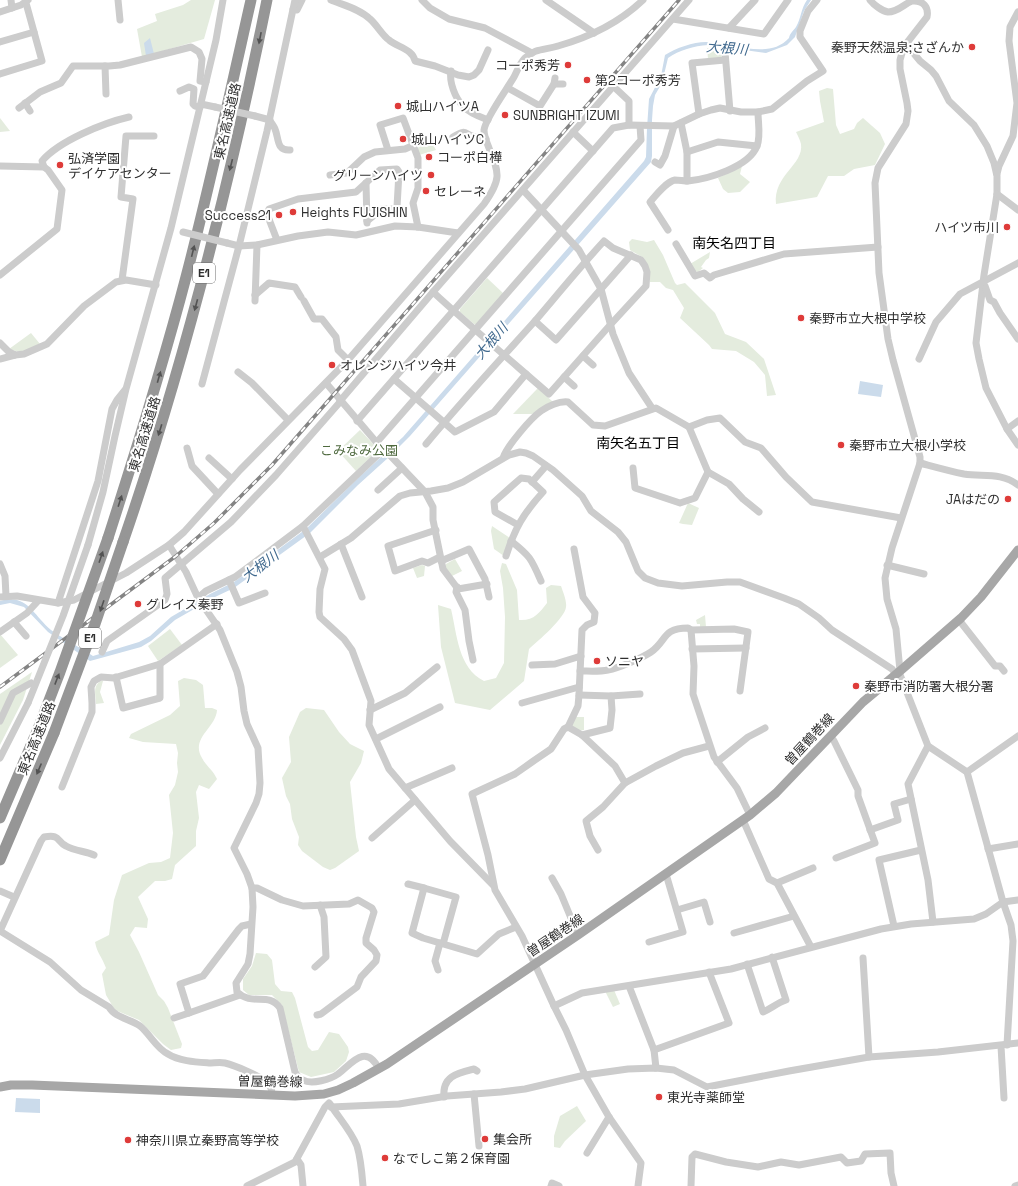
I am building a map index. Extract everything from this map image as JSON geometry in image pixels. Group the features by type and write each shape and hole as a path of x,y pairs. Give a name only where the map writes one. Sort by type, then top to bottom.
{"highway":[{"name":"東名高速道路","path":"0,818 38,729 70,644 108,538 149,410 186,278 223,126 250,0"},
{"name":"東名高速道路","path":"0,860 54,733 96,624 145,481 182,357 205,272 239,134 267,0"}],"main road":[{"name":"曽屋鶴巻線","path":"0,1087 11,1085 295,1096 324,1094 352,1083 379,1069 578,935 746,818 776,793 863,702 959,620 981,597 1018,550"}],"street":[{"path":"11,0 12,8"},
{"path":"118,0 120,20"},
{"path":"0,758 28,703 63,616 88,545 104,492 126,389 156,286 201,106 216,40 223,0"},
{"path":"202,384 239,246 270,120 295,0"},
{"path":"293,9 297,10 302,0"},
{"path":"331,0 353,9 367,17 389,40 411,54 415,61 458,75 469,77 474,75 479,70 488,50"},
{"path":"422,0 430,8 449,19 485,28 532,53"},
{"path":"546,0 594,33"},
{"path":"0,564 5,576 3,596 16,596 35,603 58,603 74,600 99,589 169,545 184,532 288,420 326,384 348,360 493,192 498,178 496,166 484,130 488,120 524,59 540,49 557,47 611,25 643,0"},
{"path":"102,652 107,641 165,600 167,594 165,578 231,522 276,475 433,292 689,0"},
{"path":"728,28 754,0"},
{"path":"673,19 764,34 788,0"},
{"path":"357,421 613,128 629,125 677,125 699,114 720,108 730,111 758,112 772,108 807,81 823,71 800,37 800,32 808,11 817,0"},
{"path":"870,0 879,8 888,12 902,7 912,0 920,0 928,8 927,17 906,44 900,60 900,69 908,111 906,124 881,164 876,175 875,183 879,273 888,339 920,457 920,463 901,518 884,578 887,599 896,629 899,672 928,746 967,772 1003,902 1011,925 1015,972 1004,1045 1004,1098"},
{"path":"0,12 27,1 42,61 0,74"},
{"path":"1018,12 1010,27 1009,41 1017,103 1013,136 999,166 997,176 997,194 977,329 977,350 986,388 1007,429 1018,445"},
{"path":"0,42 34,32"},
{"path":"906,44 920,61 936,76 949,101 974,125 987,146 994,163 997,176"},
{"path":"18,108 40,92 61,83 73,66 120,65 191,47 199,52 202,59 200,81 206,82"},
{"path":"725,52 730,111"},
{"path":"699,114 692,63 725,60"},
{"path":"105,66 106,94"},
{"path":"451,72 450,78 455,93 464,107 488,120"},
{"path":"508,88 540,106 555,81 563,84"},
{"path":"613,86 629,100 629,125"},
{"path":"180,91 189,87 194,89 193,104 195,106 215,107 270,120 275,129 278,144 283,149 290,150"},
{"path":"25,103 30,111"},
{"path":"668,230 650,202 669,183 675,180 687,181 711,177 739,164 753,154 758,141 758,112"},
{"path":"0,275 57,229 62,190 48,170 44,167 42,161 51,152 88,130 111,121 129,117"},
{"path":"388,150 380,125 403,118 418,158 418,188 413,203 418,227"},
{"path":"677,125 687,152 687,181"},
{"path":"655,162 660,164 666,156 677,125"},
{"path":"377,442 641,140 642,126"},
{"path":"453,136 462,132 467,132 474,137 486,138"},
{"path":"573,132 593,151"},
{"path":"122,280 133,199 121,197 126,136 154,136"},
{"path":"687,152 718,142 757,146"},
{"path":"330,175 347,173 364,157 375,152 405,149 414,145"},
{"path":"0,166 44,167"},
{"path":"277,240 267,214 269,209 298,199 356,192 380,170 397,169 399,172 397,207 394,209 382,209 367,222"},
{"path":"366,183 368,232"},
{"path":"523,190 579,250 601,289 613,334 629,374 652,408"},
{"path":"997,194 1018,210"},
{"path":"171,228 239,246 257,245 298,236 328,232 356,235 395,226 418,227 458,233"},
{"path":"426,444 444,422 504,355 535,321 604,241 613,248 641,260 647,272 646,286 549,394 504,355 433,292"},
{"path":"676,244 695,276 704,273 710,278 714,275 784,254 878,247"},
{"path":"257,245 255,298 269,283 295,287 314,319 322,319 336,338 338,350 348,360"},
{"path":"535,321 556,340 631,255"},
{"path":"919,359 936,322 960,294 1018,264"},
{"path":"0,359 8,356 24,354 47,344 84,306 111,286 122,280 143,282 156,286"},
{"path":"984,282 990,300 994,302 1018,339"},
{"path":"0,343 15,356"},
{"path":"583,356 593,364"},
{"path":"238,372 252,382 288,420"},
{"path":"394,379 455,432 494,412 526,374"},
{"path":"564,377 574,386"},
{"path":"326,384 357,421 425,492 433,508 444,569 457,587 456,592 465,610 473,660"},
{"path":"58,603 98,482 112,409 126,389"},
{"path":"503,458 505,452 537,414 559,402 568,402 593,425 598,426 604,426 652,408 656,408 689,427 708,472 728,484 759,512"},
{"path":"689,427 708,420 720,418 745,442 761,448 786,477 812,502 901,518"},
{"path":"1007,429 1018,421"},
{"path":"187,448 192,466 218,494"},
{"path":"201,601 206,591 231,584 305,530 387,452"},
{"path":"320,557 341,544 400,496 410,493 448,488 463,482 503,458 520,452 526,453 553,470 582,496 592,511 618,532 626,542 638,571 645,578 658,584 682,586 740,582 784,598 804,607 832,630 899,672"},
{"path":"209,458 232,479"},
{"path":"920,463 964,474 997,475 1007,478 1018,486"},
{"path":"532,482 546,466"},
{"path":"378,490 402,468"},
{"path":"633,468 635,488 680,503 694,498 708,472"},
{"path":"506,556 518,525 527,510 543,492 528,479 521,478 494,502 495,512 518,525"},
{"path":"305,530 325,569 320,589 318,612 320,617 344,639 352,650 371,701 369,725 389,769 450,842 493,885 522,936 566,1030 585,1075 609,1117 641,1163 638,1186"},
{"path":"436,530 388,546 395,571 422,561 428,563 469,549 487,584 489,597"},
{"path":"511,541 526,552 531,559 541,581"},
{"path":"341,544 362,596"},
{"path":"169,545 182,565 201,601 217,624 237,672 247,724 258,748 260,794 234,848 252,888 253,907 248,964 236,983 235,988 240,995 250,1000 266,999 276,1003 280,1008 295,1072 298,1077 304,1081 310,1082 337,1075 353,1060 362,1056 368,1057 375,1062 379,1069"},
{"path":"493,885 488,855 472,794 515,774 551,749 564,729 568,727 578,706 582,630 587,625 594,622 595,613 583,597 574,549"},
{"path":"888,565 911,575 924,574"},
{"path":"231,584 239,603 265,593"},
{"path":"457,587 487,584"},
{"path":"0,632 27,613 35,603"},
{"path":"959,620 995,666 1000,666 1004,671"},
{"path":"14,622 26,636"},
{"path":"62,787 92,712 91,687 94,681 101,677 116,677 160,664 217,624"},
{"path":"580,671 608,670 637,659 652,651 666,633 672,630 688,628 691,630 734,629 748,632 740,691"},
{"path":"691,630 694,666 693,694 710,746 717,762 737,788 746,818 769,879 777,883 811,947"},
{"path":"692,649 746,648"},
{"path":"532,665 555,664 581,656"},
{"path":"116,677 123,708 160,698 160,664"},
{"path":"370,710 405,693 437,667"},
{"path":"0,721 13,693 31,682"},
{"path":"522,703 579,687"},
{"path":"579,695 611,696 640,694"},
{"path":"582,735 610,728 612,710 611,696"},
{"path":"376,739 440,707"},
{"path":"568,727 582,735 615,766 625,783"},
{"path":"717,762 748,737 765,728"},
{"path":"830,736 834,741 858,790 858,796 875,843 836,858"},
{"path":"967,772 1018,736"},
{"path":"598,850 590,836 586,821 603,807 625,783 683,753 710,746"},
{"path":"928,746 908,784 928,880 933,922"},
{"path":"405,788 452,768"},
{"path":"870,830 898,820 894,804 911,799"},
{"path":"372,838 415,800"},
{"path":"94,856 65,846 60,840 51,836 44,837 11,896 0,931 50,962 81,990 110,1007 111,1010 129,1021 140,1026 167,1054 177,1058 209,1063 224,1063 247,1071 268,1083 272,1095"},
{"path":"988,849 1018,844"},
{"path":"894,926 879,860 921,850"},
{"path":"777,883 812,868"},
{"path":"649,942 683,932 666,874"},
{"path":"552,878 561,894 578,935"},
{"path":"408,884 456,897 436,961 438,970"},
{"path":"252,888 257,888 282,900 303,906 349,904 358,900 372,908 374,912 366,938 366,943 377,955 376,961 361,977 357,987 321,1014 317,1015"},
{"path":"424,888 412,933 423,938 477,954 500,934 516,927"},
{"path":"0,891 11,896"},
{"path":"554,1006 582,993 731,969 894,926 974,919 986,914 1003,902 1018,900"},
{"path":"677,910 704,902 710,922"},
{"path":"315,967 326,957 324,918 320,905"},
{"path":"734,933 794,916"},
{"path":"189,1013 180,984 203,976 239,929 242,926 251,924"},
{"path":"746,964 763,1012 786,1000 772,957"},
{"path":"863,958 869,1057"},
{"path":"654,1050 729,1023 708,972"},
{"path":"629,986 654,1050 656,1068"},
{"path":"174,1018 240,995"},
{"path":"247,1186 295,1162 325,1107 330,1105 399,1104 444,1097 525,1089 585,1075 628,1069 656,1068 674,1070 707,1088 789,1071 869,1057 938,1052 1018,1043"},
{"path":"444,1097 443,1089 454,1074 474,1070 477,1071"},
{"path":"324,1094 357,1146 363,1186"},
{"path":"474,1094 478,1146"},
{"path":"587,1153 609,1117"},
{"path":"691,1186 692,1157 695,1154 726,1162 758,1167 781,1162 799,1166 841,1157 847,1163 861,1161 865,1154 883,1153 890,1153 891,1173 894,1186"},
{"path":"297,1159 301,1165 303,1186"},
{"path":"551,1186 552,1183 559,1186"}],"green space":[{"path":"191,0 215,0 204,39 142,57 137,29 157,21 155,14 183,5"},
{"path":"707,48 722,50 721,58 708,59"},
{"path":"827,88 833,89 836,125 840,134 854,129 857,123 863,118 880,133 885,144 875,165 854,169 844,176 828,176 817,197 776,204 776,194 779,185 794,165 801,151 800,140 796,132 824,122 819,91"},
{"path":"0,118 10,131 0,132"},
{"path":"431,141 436,150 419,155 417,148"},
{"path":"742,166 740,174 750,182 740,192 728,193 723,189 718,178"},
{"path":"632,239 647,242 654,240 663,255 675,283 677,285 685,283 715,313 725,334 746,342 764,359 776,395 767,396 765,375 754,362 736,351 712,349 680,318 684,308 673,290 666,288 660,282 650,282 644,258 630,250 629,242"},
{"path":"710,252 709,258 701,267 703,268 698,272 695,271 690,264"},
{"path":"487,278 504,294 477,324 474,324 460,312 460,309"},
{"path":"31,333 40,344 22,352 9,349"},
{"path":"538,388 553,402 532,414 513,414"},
{"name":"こみなみ公園","path":"360,430 376,447 376,452 356,471 338,451"},
{"path":"688,503 699,508 692,525 679,523"},
{"path":"492,526 510,538 504,556 494,549 491,531"},
{"path":"455,559 462,571 452,576 446,568 446,564"},
{"path":"502,563 506,564 517,590 519,620 529,619 536,616 547,603 546,588 551,585 561,586 565,596 566,607 561,617 529,649 524,681 490,710 455,703 441,647 438,605 451,609 460,650 469,668 475,675 484,681 496,678 504,663 505,617 500,571"},
{"path":"422,565 425,566 424,576 417,578 413,568"},
{"path":"705,615 706,627 700,627 700,624 697,624 696,620"},
{"path":"170,629 182,645 158,661 148,646"},
{"path":"0,634 18,655 0,668"},
{"path":"32,672 23,700 0,745 0,694"},
{"path":"184,678 196,680 203,685 205,708 217,710 213,722 201,739 199,751 205,763 217,779 209,789 199,785 196,792 199,818 196,831 196,846 175,865 172,879 155,881 138,897 148,919 147,928 135,927 130,935 158,995 168,1008 182,1044 181,1048 171,1050 139,1020 115,1010 106,995 102,974 106,968 95,942 109,935 114,900 122,875 149,863 161,862 170,858 173,833 169,795 175,785 178,772 178,753 176,744 143,742 129,738 131,734 170,715 180,706 178,681"},
{"path":"101,681 103,681 100,692 104,703 96,704 95,688"},
{"path":"306,708 324,710 339,732 350,744 364,751 361,763 350,782 359,851 330,870 323,867 302,851 298,845 299,837 292,819 290,804 286,796 282,778 291,762 289,737 300,712"},
{"path":"575,717 584,717 584,730 578,731 572,726"},
{"path":"256,953 267,954 272,960 275,984 281,991 292,992 295,998 308,1047 312,1051 318,1050 329,1032 339,1034 348,1047 349,1052 346,1061 334,1072 311,1077 299,1072 282,1005 272,995 249,995 243,990 243,979 252,966"},
{"path":"614,990 620,1004 613,1007 605,991"},
{"path":"577,1106 586,1121 565,1141 560,1148 554,1147 554,1136 560,1116"}],"water":[{"name":"大根川","path":"807,0 811,0 804,11 795,37 787,45 766,53 708,45 692,47 668,58 662,83 655,95 653,106 651,162 410,436 310,533 234,588 175,620 151,641 141,647 90,661 48,632 24,607 10,603 0,605 0,601 9,599 17,600 23,603 29,607 51,630 93,656 139,642 150,636 171,617 234,582 306,529 403,437 644,161 646,157 649,99 661,76 665,55 685,46 701,42 749,49 771,48 780,45 789,38 796,27 803,6"},
{"path":"150,38 154,54 146,56 144,43"},
{"path":"860,381 883,385 881,397 858,394"},
{"path":"16,1098 40,1099 40,1113 15,1112"}],"railway":[{"path":"0,687 176,556 214,523 272,465 679,0"}],"place":[{"name":"秦野天然温泉;さざんか","path":"972,47"},
{"name":"コーポ秀芳","path":"568,65"},
{"name":"第2コーポ秀芳","path":"587,80"},
{"name":"城山ハイツA","path":"398,106"},
{"name":"SUNBRIGHT IZUMI","path":"505,115"},
{"name":"城山ハイツC","path":"403,139"},
{"name":"コーポ白樺","path":"429,157"},
{"name":"弘済学園 デイケアセンター","path":"60,165"},
{"name":"グリーンハイツ","path":"431,175"},
{"name":"セレーネ","path":"426,191"},
{"name":"Heights FUJISHIN","path":"293,212"},
{"name":"Success21","path":"279,215"},
{"name":"ハイツ市川","path":"1007,227"},
{"name":"秦野市立大根中学校","path":"801,318"},
{"name":"オレンジハイツ今井","path":"332,365"},
{"name":"秦野市立大根小学校","path":"841,445"},
{"name":"JAはだの","path":"1008,499"},
{"name":"グレイス秦野","path":"138,604"},
{"name":"ソニヤ","path":"597,661"},
{"name":"秦野市消防署大根分署","path":"856,686"},
{"name":"東光寺薬師堂","path":"659,1097"},
{"name":"集会所","path":"485,1139"},
{"name":"神奈川県立秦野高等学校","path":"128,1140"},
{"name":"なでしこ第２保育園","path":"385,1158"}],"district":[{"name":"南矢名四丁目","path":"734,243"},
{"name":"南矢名五丁目","path":"638,443"}]}
